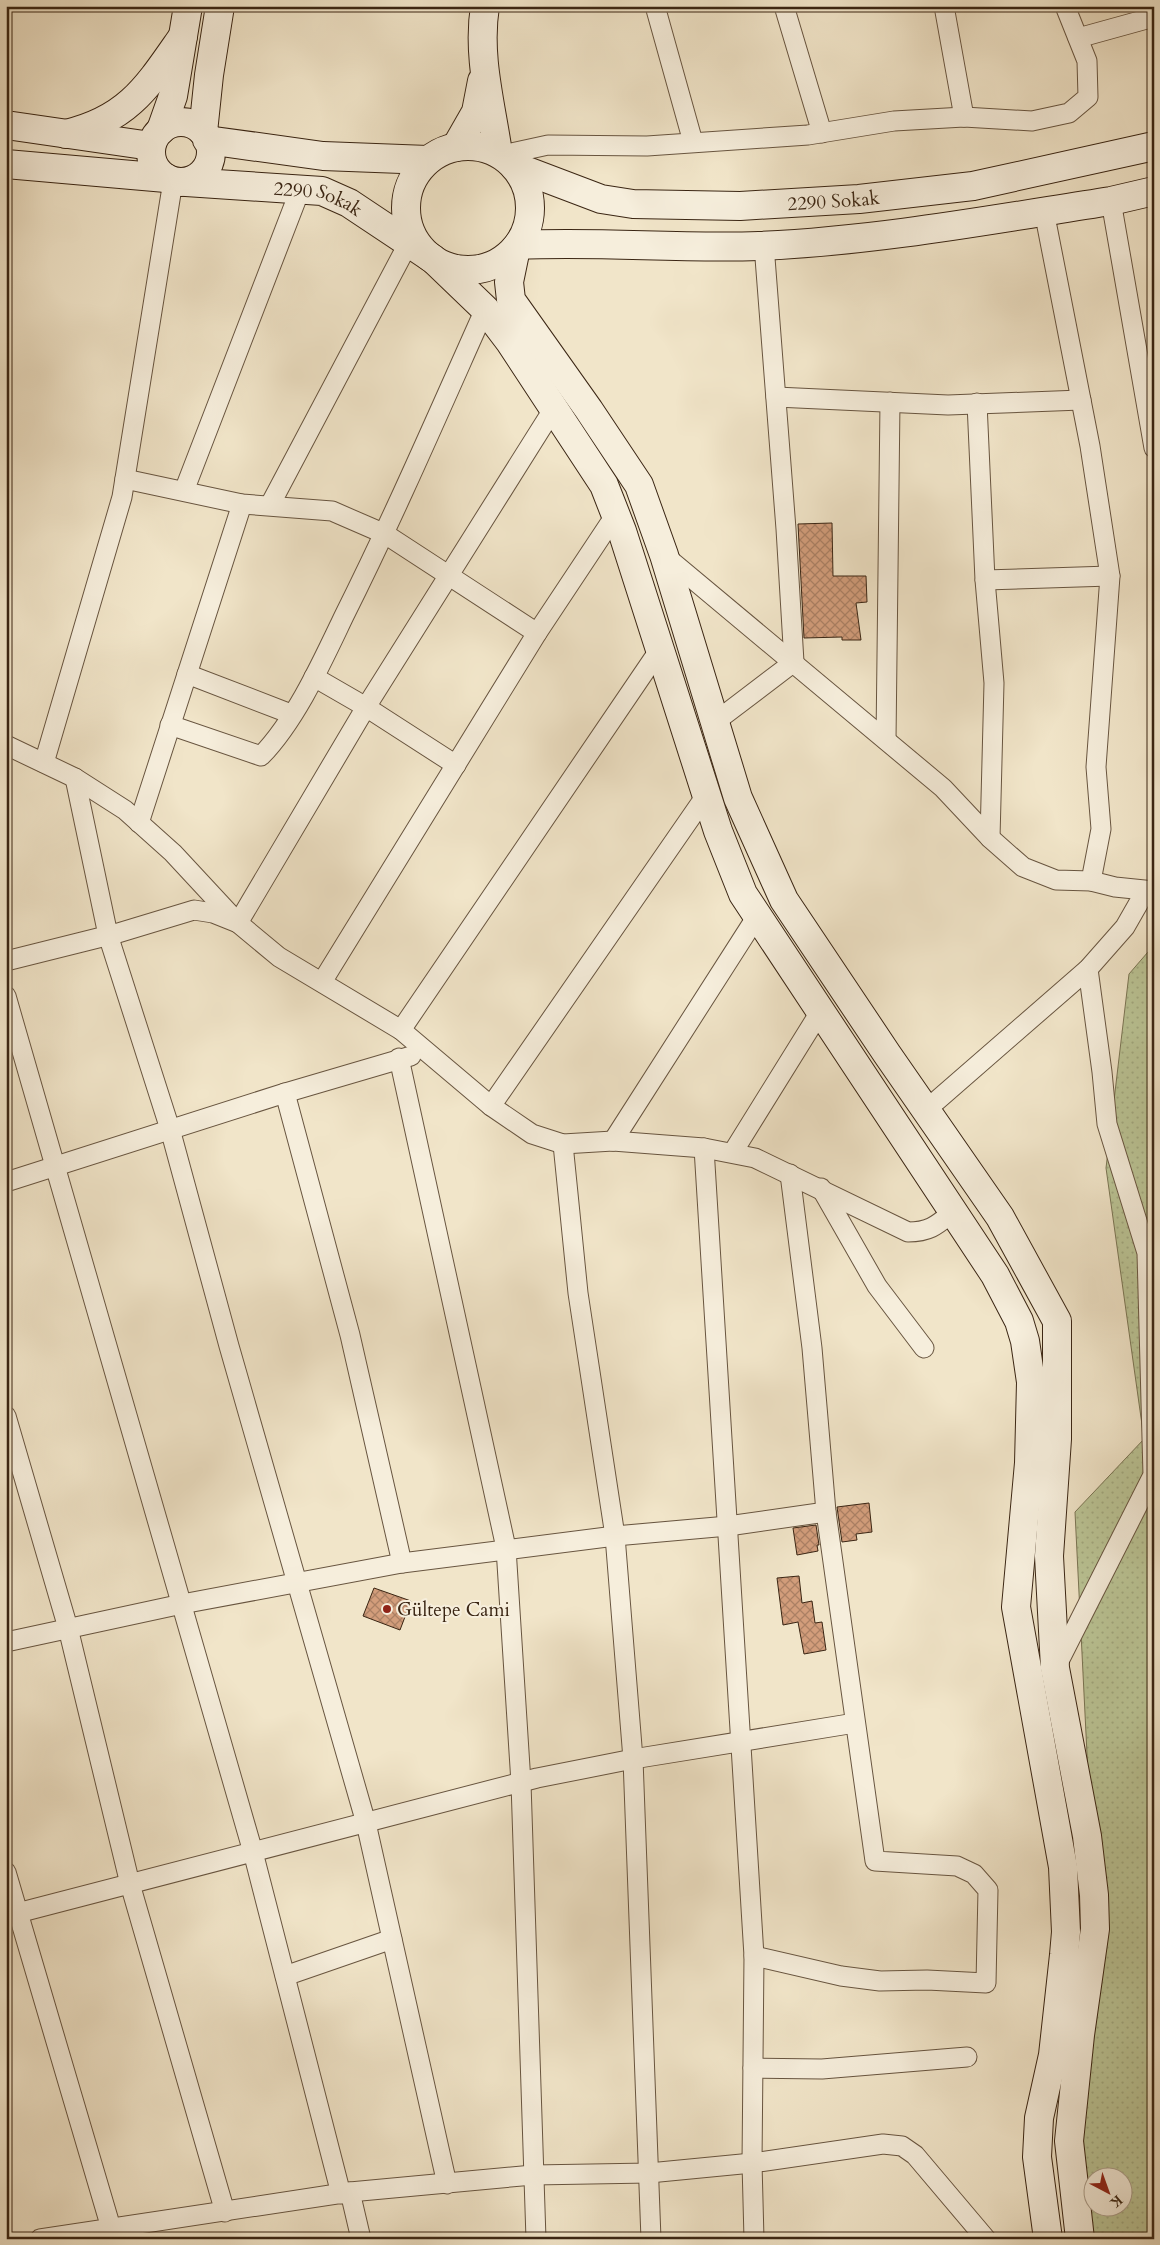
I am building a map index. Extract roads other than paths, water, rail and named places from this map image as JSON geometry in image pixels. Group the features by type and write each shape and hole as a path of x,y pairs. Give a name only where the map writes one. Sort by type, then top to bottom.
{"main road":[{"path":"188,6 173,96 156,138 151,158 158,172 175,180 200,175 209,162 210,146 205,136 209,75 220,6"},
{"path":"485,6 482,27 484,72 505,158"},
{"path":"66,134 88,128 109,119 132,103 155,77 183,36"},
{"path":"456,147 476,112 484,72"},
{"name":"2290 Sokak","path":"6,125 66,134 156,138 175,123 183,123 190,124 205,136 323,156 428,160"},
{"name":"2290 Sokak","path":"505,158 528,188 531,209 527,230 517,246 500,262 480,269 460,270 440,264 424,253 412,236 406,217 406,197 413,178 428,160 442,151 456,147 482,147 601,199 633,204 740,206 859,199 973,186 1154,146"},
{"name":"2290 Sokak","path":"6,164 175,180 322,191 349,203 433,259"},
{"name":"2290 Sokak","path":"517,246 582,243 662,247 833,242 1111,201 1154,191"},
{"path":"517,246 509,282 511,300 589,410 639,485 664,555 738,798 784,900 1000,1217 1057,1321 1057,1439 1049,1556 1055,1668 1087,1836 1094,1895 1094,1929 1080,2035 1070,2141 1080,2239"},
{"path":"433,259 485,310 510,342 604,485 616,514 718,831 742,894 995,1275 1025,1341 1031,1382 1029,1463 1016,1607 1063,1868 1066,1932 1053,2055 1039,2127 1037,2157 1048,2239"}],"street":[{"path":"655,6 693,142"},
{"path":"784,6 822,133"},
{"path":"944,6 964,117"},
{"path":"505,158 548,145 648,146 822,133 894,121 964,117 1032,121 1069,113 1088,97 1087,61 1065,6"},
{"path":"1078,38 1154,17"},
{"path":"44,762 122,497 175,180"},
{"path":"184,492 300,190"},
{"path":"1111,201 1147,370 1154,448"},
{"path":"1044,211 1081,400 1110,576 1096,767 1101,829 1091,881"},
{"path":"270,505 408,244"},
{"path":"764,245 794,662"},
{"path":"170,725 261,756 273,744 314,677 385,534 485,310"},
{"path":"776,397 977,404 1081,400"},
{"path":"886,740 890,402"},
{"path":"977,404 984,580 994,683 990,838"},
{"path":"238,923 366,706 447,574 554,408"},
{"path":"125,480 242,504 332,511 385,534 536,633"},
{"path":"139,823 242,504"},
{"path":"322,982 536,633 616,514"},
{"path":"664,555 794,662 835,700 943,788 990,838 1023,867 1056,880 1091,881 1149,892 1125,927 1088,969 926,1110"},
{"path":"984,580 1110,576"},
{"path":"401,1030 660,649"},
{"path":"715,722 794,662"},
{"path":"187,674 291,714"},
{"path":"314,677 366,706 456,765"},
{"path":"6,745 75,778 125,810 173,853 238,923 279,957 401,1030 491,1106 532,1134 563,1144 613,1141 733,1152 755,1158 822,1188 908,1232 922,1232 934,1227 953,1212"},
{"path":"75,778 108,935 170,1129 229,1346 299,1583 366,1823 447,2184"},
{"path":"491,1106 707,794"},
{"path":"6,961 108,935 194,910 213,913 238,923"},
{"path":"613,1141 757,916"},
{"path":"1055,1668 1153,1475 1147,1253 1107,1124 1088,969"},
{"path":"6,996 253,1852 285,1976 346,2193 361,2239"},
{"path":"733,1152 820,1012"},
{"path":"6,1182 399,1058 429,1054"},
{"path":"399,1058 506,1548 521,1783 536,2239"},
{"path":"285,1093 350,1335 402,1563"},
{"path":"563,1144 578,1292 614,1536 633,1759 650,2239"},
{"path":"704,1148 754,1956 752,2163 754,2239"},
{"path":"754,1956 841,1976 880,1981 927,1980 986,1983 988,1890 974,1874 957,1866 875,1861 826,1512 812,1348 790,1174"},
{"path":"822,1188 876,1286 924,1348"},
{"path":"6,1416 68,1628 130,1884 225,2212"},
{"path":"6,1642 182,1604 402,1563 506,1548 728,1526 826,1512"},
{"path":"12,1915 521,1783 633,1759 855,1723"},
{"path":"6,1872 12,1915 111,2228"},
{"path":"285,1976 392,1939"},
{"path":"753,2068 822,2069 967,2057"},
{"path":"40,2239 346,2193 533,2175 649,2173 752,2163 883,2144 902,2146 915,2156 986,2239"}],"place":[{"name":"Gültepe Cami","path":"387,1609"}]}
